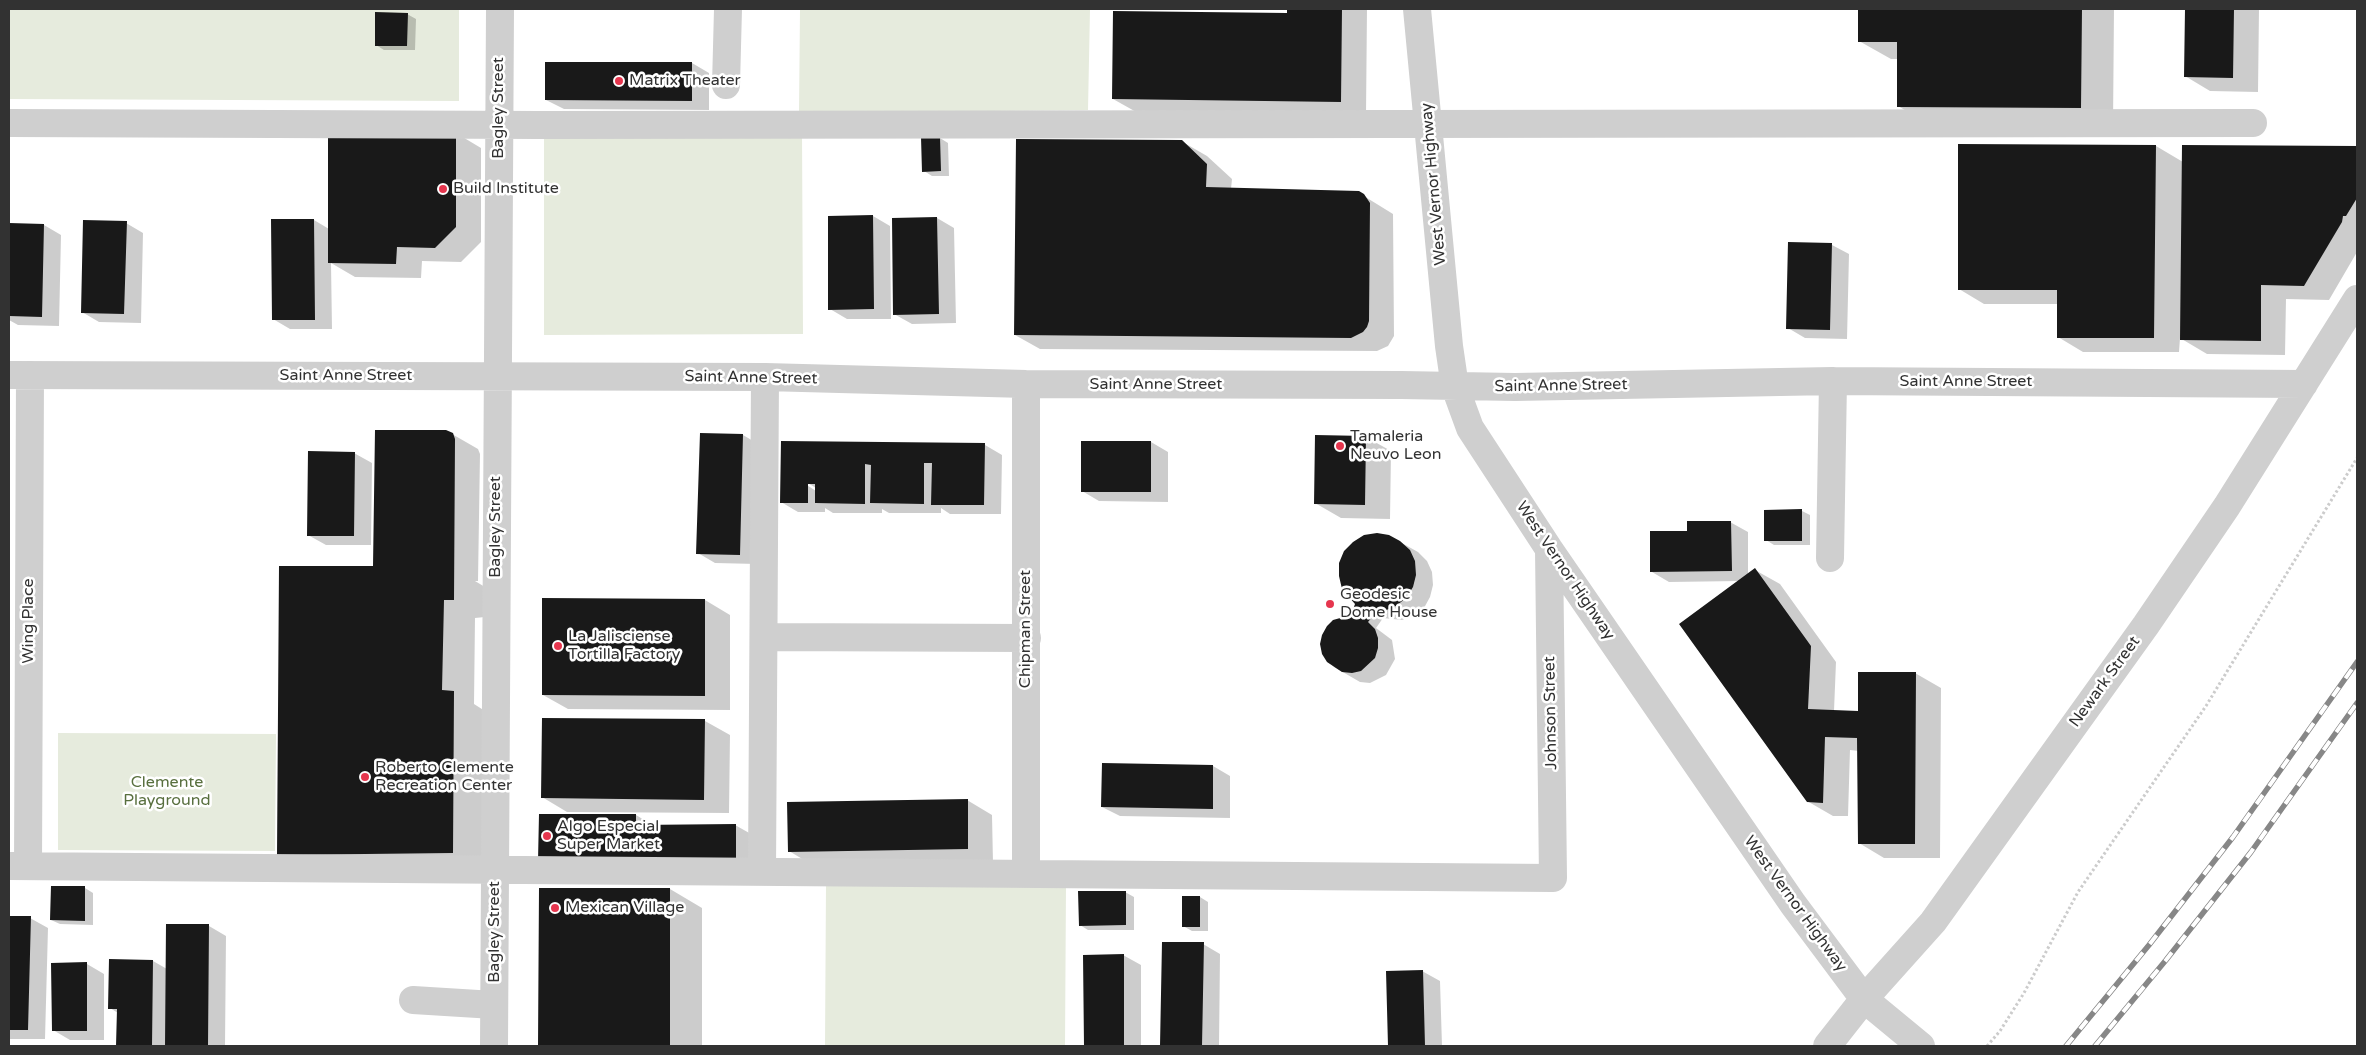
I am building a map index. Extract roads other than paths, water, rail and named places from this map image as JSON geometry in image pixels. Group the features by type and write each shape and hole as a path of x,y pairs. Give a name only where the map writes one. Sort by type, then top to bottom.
{"street":[{"name":"Bagley Street","path":"494,1046 500,9"},
{"path":"726,85 728,9"},
{"name":"West Vernor Highway","path":"1418,9 1455,387 1470,428 1549,549 1793,904 1864,999 1921,1046"},
{"path":"9,123 499,125 2253,123"},
{"name":"Newark Street","path":"1827,1046 1864,999 1933,922 2077,721 2221,514 2357,299"},
{"name":"Saint Anne Street","path":"20,375 765,378 1026,384 1401,385 1455,387 1833,381 2304,384"},
{"name":"Wing Place","path":"18,866 20,375"},
{"path":"762,872 765,378"},
{"path":"1830,558 1833,381"},
{"name":"Chipman Street","path":"1026,384 1026,874"},
{"name":"Johnson Street","path":"1026,874 1553,878 1549,549"},
{"path":"764,637 1026,638"},
{"path":"18,866 1026,874"},
{"path":"412,1000 494,1005"}],"railway":[{"path":"2066,1046 2149,945 2233,837 2357,662"},
{"path":"2095,1046 2251,852 2357,703"}],"place":[{"name":"Matrix Theater","path":"619,81"},
{"name":"Build Institute","path":"443,189"},
{"name":"Tamaleria Neuvo Leon","path":"1340,446"},
{"name":"Geodesic Dome House","path":"1330,604"},
{"name":"La Jalisciense Tortilla Factory","path":"558,646"},
{"name":"Roberto Clemente Recreation Center","path":"365,777"},
{"name":"Algo Especial Super Market","path":"547,836"},
{"name":"Mexican Village","path":"555,908"}],"park label":[{"name":"Clemente Playground","path":"167,792"}]}
